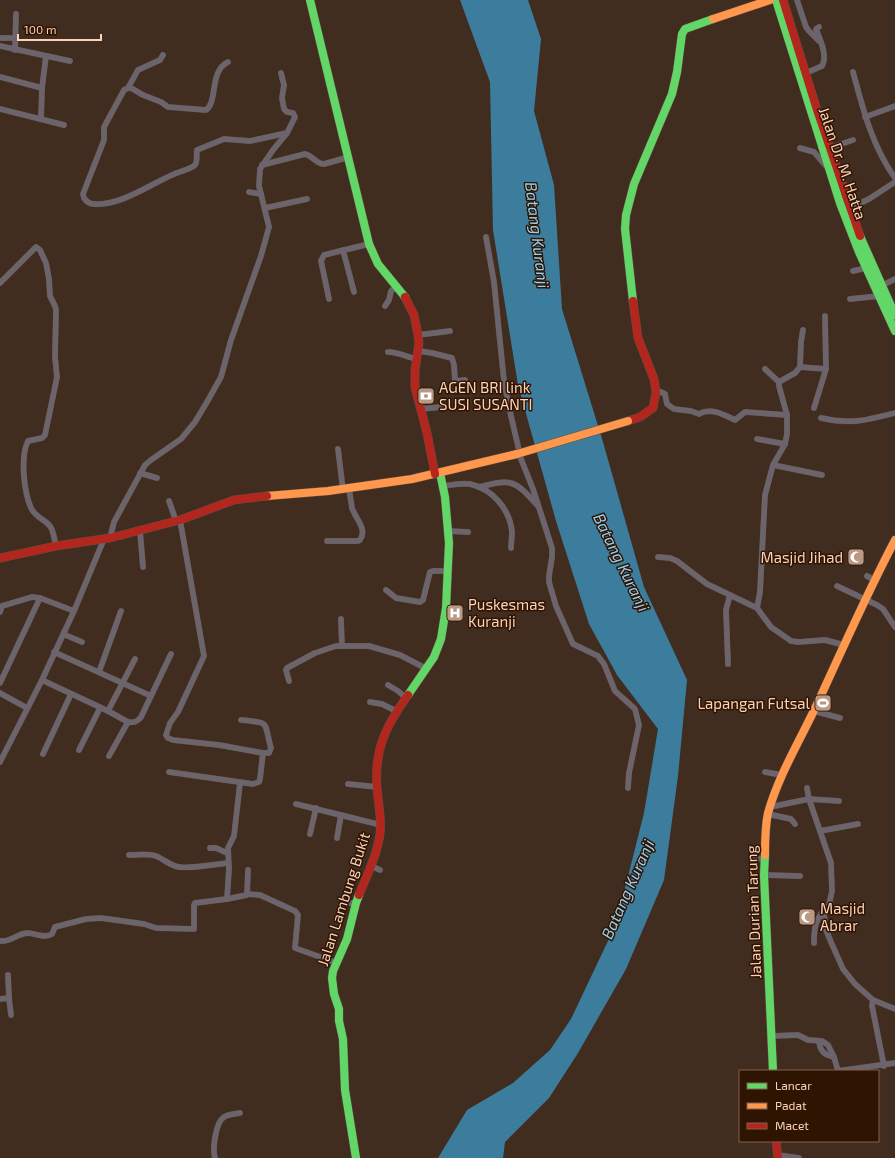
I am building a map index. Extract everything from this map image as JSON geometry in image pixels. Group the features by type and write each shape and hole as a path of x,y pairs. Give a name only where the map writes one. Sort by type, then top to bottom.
{"street":[{"name":"Jalan Lambung Bukit","path":"310,0 369,244 378,264 410,304 418,335 415,387 438,474 443,486 448,531 446,608 441,639 434,657 427,669 396,711 384,734 378,754 377,787 381,825 380,835 356,903 347,939 332,978 334,994 339,1009 339,1021 343,1039 345,1090 356,1158"},
{"path":"0,558 56,546 107,539 140,531 178,521 234,500 346,489 438,474 517,454 628,421 640,417 653,408 656,392 654,379 638,338 635,324 625,229 626,215 634,184 672,94 677,72 680,42 685,29 770,0"},
{"name":"Jalan Dr. M. Hatta","path":"776,0 802,86 841,203 869,268 893,303 895,315"},
{"name":"Jalan Dr. M. Hatta","path":"783,0 869,268 879,296 895,331"},
{"path":"797,0 806,26 821,43"},
{"path":"16,14 16,50"},
{"path":"806,73 823,64 824,55 816,29 819,27"},
{"path":"0,38 16,38"},
{"path":"0,46 70,61"},
{"path":"163,55 160,60 138,70 128,88 124,90 104,127 104,140 83,194 86,201 93,204 112,202 126,197 172,174 194,166 197,160 197,150 220,141 228,139 250,141 286,133"},
{"path":"41,119 42,88 46,56"},
{"path":"128,88 161,102 168,107 206,110 210,106 216,76 220,69 228,62"},
{"path":"0,762 42,680 114,522 140,473 151,460 181,439 195,422 221,377 230,340 265,244 269,224 261,194 259,177 262,165 286,133 295,117 292,113 287,112 284,109 282,98 284,85 281,72"},
{"path":"853,72 865,117 877,149 883,161 895,178"},
{"path":"0,76 42,88"},
{"path":"865,117 895,106"},
{"path":"0,109 64,124"},
{"path":"830,148 853,140"},
{"path":"800,148 814,152 829,169"},
{"path":"262,165 305,154 311,156 321,164 349,157"},
{"path":"850,208 869,199 895,182"},
{"path":"249,192 261,194"},
{"path":"265,208 307,199"},
{"path":"486,237 494,282 504,380 520,459 529,477 552,548 549,576 556,606 573,644 598,656 604,664 615,691 635,709 639,725 629,773 628,788"},
{"path":"329,299 321,259 324,255 369,244"},
{"path":"0,283 36,247 40,250 46,263 50,296 55,306 55,357 57,377 45,435 42,438 28,441 25,447 23,460 26,484 32,508 37,516 51,526 56,546"},
{"path":"343,250 354,292"},
{"path":"853,271 869,268"},
{"path":"881,286 895,279"},
{"path":"384,306 389,300 391,291 397,286"},
{"path":"850,299 879,296"},
{"path":"814,408 826,369 825,316"},
{"path":"779,382 795,373 800,367 803,330"},
{"path":"418,335 450,331"},
{"path":"388,352 397,352 404,356 436,353 452,358 456,382 465,380"},
{"path":"800,367 826,369"},
{"path":"757,608 760,592 765,496 772,465 785,444 788,424 779,382 765,369"},
{"path":"656,392 661,392 664,394 667,404 674,409 699,414 714,411 735,420 742,413 747,412 787,415"},
{"path":"421,409 441,408"},
{"path":"821,418 833,421 856,422 872,420 895,413"},
{"path":"757,440 785,444"},
{"path":"327,542 358,541 362,538 362,526 346,489 338,449"},
{"path":"772,465 822,475"},
{"path":"140,473 157,478"},
{"path":"479,487 501,481 512,483 525,492 539,507"},
{"path":"443,486 470,484 490,493 500,502 512,531 511,548"},
{"path":"169,501 178,521 204,656 178,712 170,723 166,735 168,738 173,740 219,745 263,754 269,752 272,748 266,725 263,722 241,720"},
{"path":"140,531 143,568"},
{"path":"448,531 468,532"},
{"name":"Jalan Durian Tarung","path":"773,1070 764,875 764,859 769,811 782,775 814,711 865,600 871,578 895,540"},
{"path":"658,557 677,560 717,590 757,608 771,627 791,641 798,642 825,640 844,645"},
{"path":"386,590 396,598 420,602 423,600 430,572 448,571"},
{"path":"837,586 883,609 895,627"},
{"path":"728,664 726,610 730,595"},
{"path":"1,608 32,597 40,598 74,611"},
{"path":"0,683 40,598"},
{"path":"99,672 121,611"},
{"path":"341,619 342,646"},
{"path":"63,634 82,642"},
{"path":"289,681 286,670 287,668 315,653 336,646 369,646 400,655 427,669"},
{"path":"54,652 151,696"},
{"path":"42,680 131,723 139,720 171,654"},
{"path":"108,711 134,659"},
{"path":"388,685 406,698"},
{"path":"0,693 27,708"},
{"path":"43,754 71,694"},
{"path":"370,702 382,704 396,711"},
{"path":"78,750 100,708"},
{"path":"814,711 840,718"},
{"path":"109,756 128,722"},
{"path":"168,772 254,784 259,782 263,754"},
{"path":"765,772 782,775"},
{"path":"227,899 227,853 229,844 234,836 240,783"},
{"path":"348,784 377,787"},
{"path":"807,788 809,799 831,863 832,891 829,905 824,915 824,922 831,942 843,969 855,984 873,1000 895,1010"},
{"path":"769,811 809,799 839,801"},
{"path":"296,804 381,825"},
{"path":"310,834 316,808"},
{"path":"769,811 791,819 795,824"},
{"path":"337,838 342,815"},
{"path":"820,831 858,824"},
{"path":"210,848 216,848 227,853"},
{"path":"129,855 147,854 157,856 173,866 181,868 228,863"},
{"path":"753,858 764,859"},
{"path":"370,866 380,870"},
{"path":"247,894 248,870"},
{"path":"764,875 800,876"},
{"path":"0,941 12,940 26,934 46,936 52,934 55,927 95,918 136,922 156,928 193,929 195,927 195,903 227,899 244,896 247,894 260,895 295,911 298,915 295,948 337,963"},
{"path":"346,903 356,903"},
{"path":"814,943 814,928 816,922 829,905"},
{"path":"8,975 11,1015"},
{"path":"0,999 9,998"},
{"path":"873,1000 872,1006 884,1066"},
{"path":"772,1036 798,1035 808,1040 819,1041 819,1046 823,1053 827,1056 834,1057 838,1070"},
{"path":"847,1070 884,1066 895,1063"},
{"path":"215,1158 214,1149 218,1124 226,1115 240,1113"},
{"path":"776,1142 778,1157 799,1158"}],"water":[{"name":"Batang Kuranji","path":"460,0 528,0 541,39 534,111 554,185 562,309 603,442 644,587 687,680 678,776 664,880 626,969 578,1053 549,1098 505,1142 503,1158 438,1158 467,1110 513,1083 550,1050 571,1019 616,924 644,813 658,729 617,675 589,624 556,521 518,385 493,230 490,82"}],"traffic: fast":[{"path":"310,0 369,244 378,264 405,297"},
{"path":"776,0 840,203 859,252 895,331"},
{"path":"633,301 625,229 626,215 634,184 672,94 677,72 682,34 685,29 713,19"},
{"path":"860,236 895,315"},
{"path":"408,695 434,657 441,639 446,608 449,543 445,497 440,473"},
{"path":"765,855 764,875 773,1070"},
{"path":"356,1158 345,1090 343,1039 339,1021 339,1009 334,994 332,978 333,971 347,939 359,895"}],"traffic: slow":[{"path":"713,19 770,0"},
{"path":"517,454 628,421"},
{"path":"267,496 328,491 412,479 517,454"},
{"path":"765,855 767,818 778,784 895,540"}],"traffic: jam":[{"path":"783,0 817,110 860,236"},
{"path":"405,297 414,315 418,335 419,343 415,370 415,387 427,433 435,474"},
{"path":"628,421 640,417 653,408 656,392 654,379 638,338 633,301"},
{"path":"0,558 56,546 110,538 180,520 234,500 267,496"},
{"path":"359,895 379,842 380,816 377,788 377,761 383,738 393,717 408,695"},
{"path":"776,1142 778,1158"}],"place":[{"name":"AGEN BRI link SUSI SUSANTI","path":"426,396"},
{"name":"Masjid Jihad","path":"856,557"},
{"name":"Puskesmas Kuranji","path":"455,613"},
{"name":"Lapangan Futsal","path":"823,703"},
{"name":"Masjid Abrar","path":"807,917"}]}
